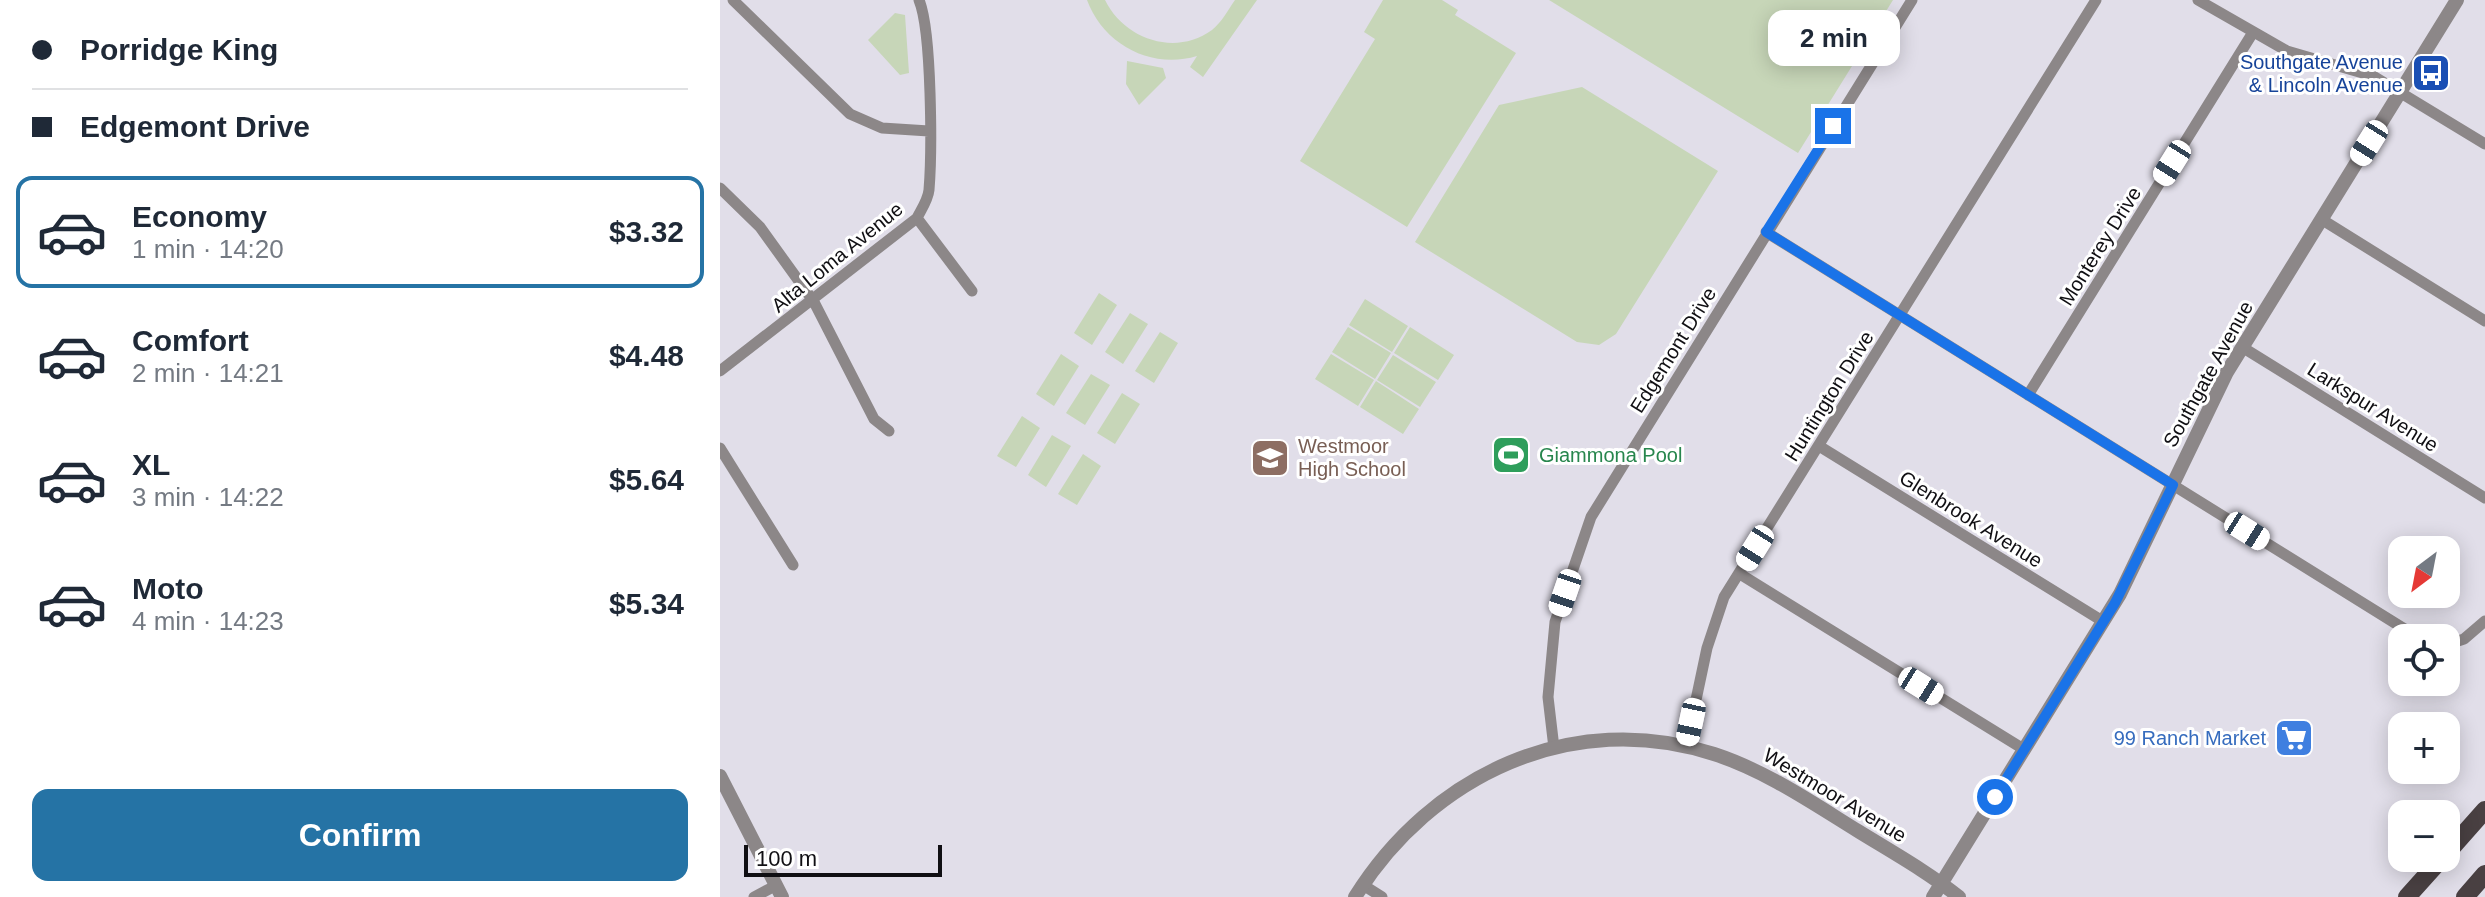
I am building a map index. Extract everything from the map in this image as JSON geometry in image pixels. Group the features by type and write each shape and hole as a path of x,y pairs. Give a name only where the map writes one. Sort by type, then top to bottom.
{"main road":[{"path":"2460,838 2485,810"},
{"path":"2407,897 2430,872"},
{"path":"2465,897 2485,874"}],"street":[{"path":"733,0 850,114 882,128 929,131"},
{"name":"Alta Loma Avenue","path":"720,371 814,302 917,218 929,194 924,23 919,0"},
{"name":"Edgemont Drive","path":"1554,748 1548,697 1555,622 1591,517 1912,0"},
{"name":"Huntington Drive","path":"1686,747 1714,623 1740,574 2096,0"},
{"path":"2198,0 2252,34 2287,51 2363,73 2400,91 2485,144"},
{"name":"Southgate Avenue","path":"1933,897 2104,622 2139,560 2206,410 2242,347 2457,0"},
{"name":"Monterey Drive","path":"2028,395 2252,34"},
{"path":"720,188 760,227 814,302 874,419 889,431"},
{"path":"917,218 972,291"},
{"path":"2321,219 2485,321"},
{"path":"1766,232 2396,624"},
{"name":"Larkspur Avenue","path":"2242,347 2485,498"},
{"name":"Glenbrook Avenue","path":"1819,446 2104,622"},
{"path":"720,448 793,565"},
{"path":"1740,574 2025,750"},
{"path":"2460,641 2485,621"},
{"name":"Westmoor Avenue","path":"1359,891 1398,838 1444,797 1495,769 1554,748 1621,740 1686,747 1762,773 1942,883 1959,897"},
{"path":"720,776 778,892 754,897"},
{"path":"1359,891 1382,897"}],"green space":[{"path":"1087,0 1105,0 1114,14 1137,34 1167,43 1198,38 1212,30 1235,0 1257,0 1203,77 1190,67 1197,56 1163,59 1146,56 1117,41 1094,16"},
{"path":"1383,0 1442,0 1458,10 1455,15 1516,53 1407,227 1300,161 1375,39 1364,32"},
{"path":"1549,0 1893,0 1798,153"},
{"path":"895,13 905,15 909,73 900,75 868,40"},
{"path":"1127,61 1163,68 1166,78 1139,105 1126,84"},
{"path":"1582,87 1718,171 1616,334 1599,345 1577,342 1415,242 1499,105"},
{"path":"1099,293 1117,305 1092,345 1074,333"},
{"path":"1365,299 1408,326 1392,352 1349,325"},
{"path":"1130,313 1148,324 1123,364 1105,352"},
{"path":"1348,327 1391,353 1375,379 1332,352"},
{"path":"1410,327 1454,355 1438,380 1394,353"},
{"path":"1160,332 1178,343 1154,383 1135,371"},
{"path":"1061,354 1079,366 1054,406 1036,394"},
{"path":"1331,354 1374,380 1358,406 1315,379"},
{"path":"1393,355 1436,382 1420,407 1377,380"},
{"path":"1091,374 1110,385 1085,425 1066,413"},
{"path":"1376,381 1419,409 1403,434 1360,407"},
{"path":"1122,393 1140,404 1115,444 1097,433"},
{"path":"1022,416 1040,428 1016,467 997,456"},
{"path":"1052,435 1071,446 1046,487 1028,475"},
{"path":"1083,454 1101,466 1077,505 1058,494"}],"place":[{"name":"Southgate Avenue & Lincoln Avenue","path":"2431,73"},
{"name":"Giammona Pool","path":"1511,455"},
{"name":"Westmoor High School","path":"1270,458"},
{"name":"99 Ranch Market","path":"2294,738"}],"route":[{"path":"1833,126 1766,232 2173,485 2152,534 2115,603 1995,797"}]}
